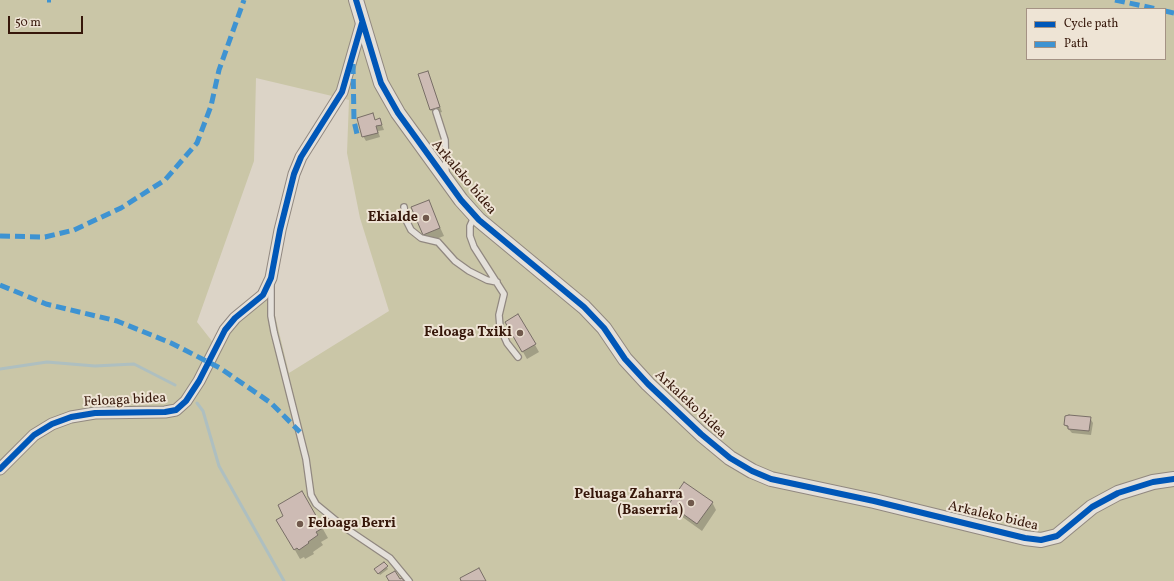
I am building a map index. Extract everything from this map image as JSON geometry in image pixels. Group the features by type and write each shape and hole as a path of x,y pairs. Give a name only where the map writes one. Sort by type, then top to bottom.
{"street":[{"name":"Arkaleko bidea","path":"356,0 385,89 398,113 446,180 474,214 584,307 604,328 625,359 638,374 701,434 730,458 752,471 771,479 881,503 1025,538 1041,540 1057,536 1092,508 1118,493 1153,482 1174,479"},
{"name":"Feloaga bidea","path":"0,469 34,435 52,424 71,417 95,413 165,412 176,410 186,401 199,381 225,330 235,318 263,295 271,278 280,230 294,174 301,158 342,92 362,22"}],"lane":[{"path":"436,112 445,140 446,180"},
{"path":"404,207 406,220 411,230 421,238 438,242 455,261 469,271 487,280 497,282"},
{"path":"474,214 470,226 470,236 474,246 504,294 499,315 500,327 507,343 518,356"},
{"path":"271,278 271,316 306,459 311,495 316,504 344,527 390,558 409,581"}],"shaded area":[{"path":"0,0 1174,0 1174,581 0,581","holes":["256,78 349,100 347,153 360,218 389,311 289,373 268,287 215,345 197,322 254,161"]}],"building":[{"path":"428,71 440,107 430,110 418,74"},
{"path":"373,113 375,120 380,118 382,125 376,126 378,133 362,137 357,118"},
{"name":"Ekialde","path":"429,200 440,228 423,235 411,207"},
{"name":"Feloaga Txiki","path":"518,314 536,344 522,352 505,322"},
{"path":"1065,416 1091,417 1089,431 1068,429 1068,426 1064,425"},
{"name":"Peluaga Zaharra (Baserria)","path":"684,482 713,502 697,524 669,504"},
{"name":"Feloaga Berri","path":"302,491 323,528 316,532 318,535 308,542 309,543 299,550 297,548 294,550 276,520 283,516 278,505"},
{"path":"384,562 388,566 378,574 374,569"},
{"path":"479,568 486,581 461,581 460,578"},
{"path":"395,571 400,579 402,578 404,581 389,581 386,576"}],"waterway":[{"path":"0,369 47,362 95,366 134,364 175,385"},
{"path":"197,403 203,411 219,466 284,581"}],"marked path":[{"path":"0,236 45,237 74,230 121,208 165,180 197,143 211,106 219,70 244,0"},
{"path":"1115,0 1152,8"},
{"path":"1166,11 1174,13"},
{"path":"353,64 354,121 357,134"},
{"path":"0,285 46,304 117,321 171,343 220,368 271,403 300,432"}],"cycle path":[{"path":"356,0 381,83 398,113 461,200 479,220 584,307 604,328 625,359 648,384 701,434 730,458 752,471 771,479 874,501 1025,538 1041,540 1057,536 1092,507 1118,493 1153,482 1174,479"},
{"path":"0,469 34,435 52,424 71,417 95,413 165,412 176,410 186,401 199,381 225,330 235,318 263,295 271,278 280,230 294,174 301,157 342,92 362,23"}],"place":[{"name":"Ekialde","path":"426,218"},
{"name":"Feloaga Txiki","path":"520,333"},
{"name":"Peluaga Zaharra (Baserria)","path":"691,503"},
{"name":"Feloaga Berri","path":"300,524"}]}
